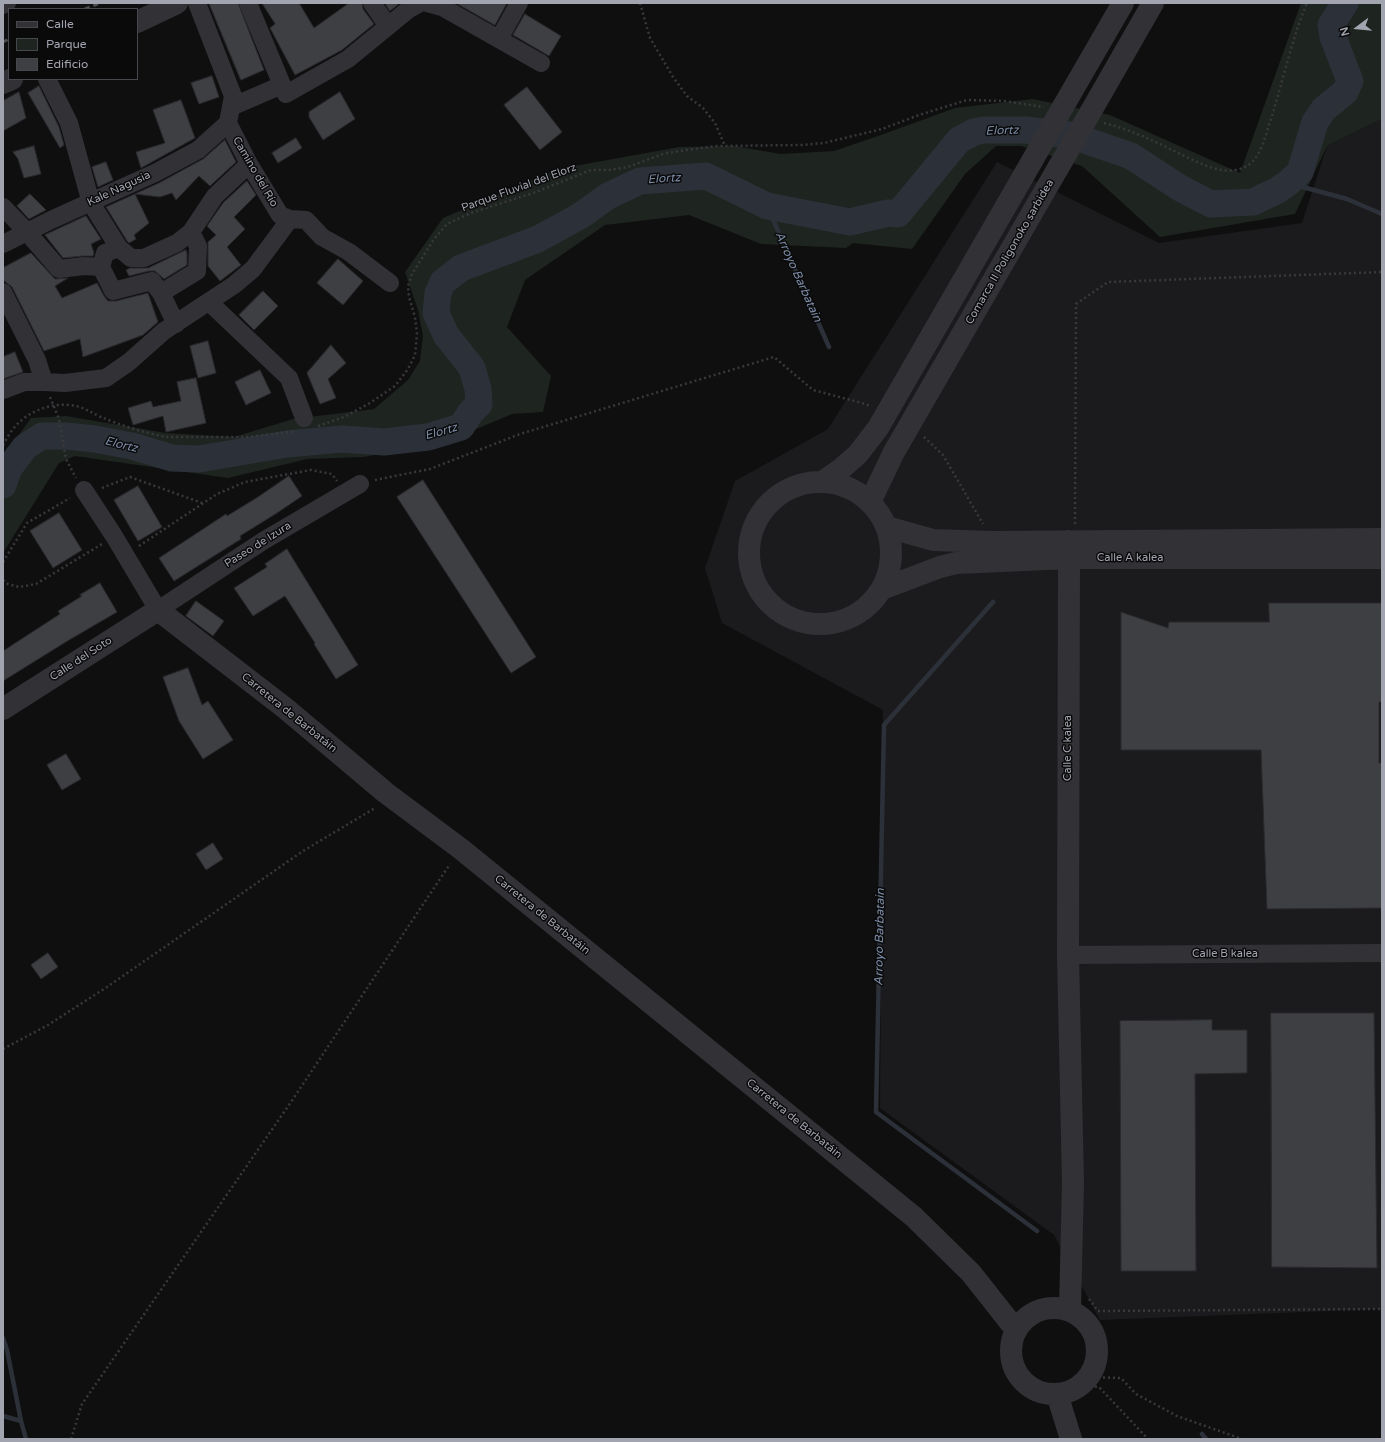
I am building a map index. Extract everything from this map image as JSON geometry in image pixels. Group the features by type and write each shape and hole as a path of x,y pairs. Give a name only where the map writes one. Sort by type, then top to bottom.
{"street":[{"path":"3,5 7,3"},
{"path":"138,22 177,3"},
{"name":"Camino del Río","path":"197,3 233,96 230,115 249,164 280,215 290,219 306,220 322,237 349,252 390,283"},
{"path":"248,3 286,94 348,59 409,9 420,3"},
{"path":"372,3 388,26"},
{"path":"428,3 442,7 541,63"},
{"path":"499,39 519,3"},
{"path":"822,482 841,469 858,454 878,428 1123,3"},
{"name":"Comarca II Poligonoko sarbidea","path":"870,502 894,452 1153,3"},
{"path":"48,80 69,123 91,203 119,248 132,258 144,258 177,243 190,232 215,196 249,164"},
{"name":"Kale Nagusia","path":"3,244 51,220 155,173 198,150 230,115 282,85"},
{"path":"3,207 28,232 59,269 84,266 101,267"},
{"path":"3,390 24,382 65,383 106,378 129,362 164,331 234,285 253,269 290,219"},
{"path":"161,293 197,271 198,246 190,232"},
{"path":"119,248 105,254 101,267 113,291 152,281 161,293 176,324"},
{"path":"3,292 37,360 44,382"},
{"path":"209,302 289,378 305,425"},
{"path":"822,482 840,484 856,491 870,502 880,514 887,527 892,548 890,570 882,589 868,607 848,620 826,625 802,623 781,614 775,609 764,598 753,578 748,555 752,532 762,511 778,495 785,491 799,485 822,482"},
{"name":"Paseo de Izura","path":"158,610 263,541 353,488"},
{"name":"Carretera de Barbatáin","path":"84,490 114,536 158,610 285,708 386,793 461,849 914,1217 971,1273 1016,1330"},
{"name":"Calle A kalea","path":"887,527 933,540 993,542 1069,550 1382,558"},
{"name":"Calle A kalea","path":"882,589 940,567 956,563 1069,550 1382,539"},
{"name":"Calle C kalea","path":"1069,550 1068,955 1073,1183 1070,1310"},
{"name":"Calle del Soto","path":"3,709 158,610"},
{"name":"Calle B kalea","path":"1068,955 1382,953"},
{"path":"1050,1308 1070,1310 1087,1325 1094,1337 1096,1351 1094,1364 1084,1381 1069,1391 1057,1394 1044,1393 1032,1388 1022,1379 1014,1368 1011,1355 1012,1342 1016,1330 1025,1319 1037,1311 1050,1308"},
{"path":"1057,1394 1071,1439"}],"path":[{"name":"Parque Fluvial del Elorz","path":"53,405 75,406 85,409 100,417 156,436 168,438 249,437 344,417 370,404 395,386 408,369 415,355 417,334 408,286 412,274 434,239 447,224 471,212 536,192 591,170 609,170 628,167 664,154 707,147 725,146 715,123 703,108 687,96 673,77 650,38 640,3"},
{"path":"1069,550 1076,522 1076,304 1108,282 1382,272"},
{"path":"125,555 217,494 245,482 311,470 332,474 353,488 430,469 520,434 774,358 813,390 870,406"},
{"path":"3,445 13,429 22,420 38,410 53,405 70,470 84,490"},
{"path":"924,437 943,455 993,542"},
{"path":"3,562 27,522 84,490 102,488 119,480 130,477 203,504"},
{"path":"3,580 8,584 19,587 36,584 114,536"},
{"path":"3,1049 48,1025 107,987 303,851 375,808 386,793"},
{"path":"71,1439 82,1404 291,1102 461,849"},
{"path":"1088,1298 1098,1311 1382,1309"},
{"path":"1084,1381 1121,1378 1136,1394 1177,1416 1242,1439"},
{"path":"1084,1381 1099,1387 1148,1439"}],"shaded area":[{"path":"1382,119 1382,1309 1100,1320 1054,1235 880,1108 883,710 722,623 705,568 735,481 828,429 997,162 1159,243 1302,223 1327,146"}],"green space":[{"path":"1301,3 1382,3 1382,119 1327,146 1295,214 1160,237 1082,166 1021,146 996,146 965,174 912,249 853,243 846,248 761,244 689,215 605,225 525,280 507,327 551,376 543,412 512,414 441,444 363,457 307,459 228,478 75,456 59,463 3,553 3,457 31,418 66,416 166,433 234,437 293,419 374,409 408,380 420,361 423,336 418,310 405,272 443,218 558,169 679,147 734,146 781,154 834,151 955,108 1033,99 1110,115 1240,173"}],"building":[{"path":"209,3 238,3 264,70 241,80"},
{"path":"262,3 299,3 314,28 349,3 362,3 363,9 374,24 342,50 295,75 270,28 275,24"},
{"path":"385,3 400,3 390,11"},
{"path":"456,3 507,3 495,25"},
{"path":"525,14 561,36 549,56 513,35"},
{"path":"212,76 219,97 199,104 191,83"},
{"path":"39,86 59,127 64,145 60,148 28,93"},
{"path":"527,87 562,132 540,150 504,105"},
{"path":"19,92 26,118 3,131 3,101"},
{"path":"340,92 355,119 323,140 309,117 309,112"},
{"path":"181,100 195,138 141,168 136,152 165,143 153,110"},
{"path":"296,138 302,148 278,163 272,153"},
{"path":"225,140 236,162 210,186 199,176 176,200 172,193 160,197 135,194 149,223 134,235 136,239 129,243 106,207 159,183 203,159"},
{"path":"34,146 41,174 24,178 18,159 13,152"},
{"path":"106,162 113,180 98,187 92,167"},
{"path":"247,181 256,195 234,217 245,229 227,247 241,265 220,281 208,266 208,242 216,235 207,226 223,203"},
{"path":"30,194 46,210 29,219 17,206"},
{"path":"86,216 101,239 91,244 94,253 93,256 63,258 45,235"},
{"path":"186,250 187,265 164,279 155,271 129,276 126,270 130,268 148,268"},
{"path":"31,253 55,279 68,278 55,286 62,298 97,283 108,301 116,301 148,293 158,322 143,335 83,357 80,339 44,351 12,287 3,280 3,268"},
{"path":"338,259 363,281 343,305 317,283"},
{"path":"263,291 278,306 254,330 239,315"},
{"path":"208,341 216,373 198,378 190,346"},
{"path":"331,345 346,363 328,379 336,398 320,404 307,373"},
{"path":"15,352 23,372 3,379 3,357"},
{"path":"260,370 271,393 246,405 235,382"},
{"path":"196,378 206,423 166,432 163,416 133,425 128,408 151,401 153,407 181,401 177,382"},
{"path":"289,476 302,496 240,536 241,539 174,581 159,558 226,514 227,516"},
{"path":"423,480 536,657 511,673 397,497"},
{"path":"138,486 162,527 138,541 114,500"},
{"path":"59,513 82,550 53,568 30,531"},
{"path":"287,549 358,665 336,679 285,596 253,616 234,588 267,567 265,564"},
{"path":"100,583 117,612 3,681 3,651 60,614 58,611"},
{"path":"196,601 224,621 213,636 186,616"},
{"path":"1269,603 1382,603 1382,702 1379,702 1379,763 1382,763 1382,908 1267,909 1261,750 1121,750 1121,612 1168,628 1169,622 1269,622"},
{"path":"188,668 202,705 208,701 233,740 203,759 179,721 163,677"},
{"path":"66,754 81,779 62,790 47,765"},
{"path":"213,843 223,859 206,870 196,854"},
{"path":"48,953 58,967 41,979 31,965"},
{"path":"1271,1013 1374,1013 1377,1268 1272,1267"},
{"path":"1212,1020 1212,1030 1247,1030 1247,1073 1195,1074 1196,1271 1121,1271 1120,1021"}],"waterway":[{"name":"Elortz","path":"3,485 9,468 25,447 42,436 66,436 95,439 132,446 172,458 199,459 287,444 342,439 384,442 428,437 461,427 471,412 479,404 478,389 472,368 446,335 436,313 438,293 443,282 461,268 538,239 580,216 608,196 640,181 706,176 767,206 850,222 888,213 898,214 959,140 974,132 984,130 1025,130 1070,135 1131,156 1180,188 1211,204 1253,202 1278,190 1300,172 1315,122 1324,109 1345,92 1350,81 1333,37 1331,25 1345,3"},
{"path":"1288,183 1347,199 1382,214"},
{"name":"Arroyo Barbatain","path":"767,206 829,347"},
{"name":"Arroyo Barbatain","path":"993,602 884,725 876,1112 1037,1231"},
{"path":"3,1338 7,1350 21,1421"},
{"path":"3,1416 21,1421 26,1439"},
{"name":"Arroyo Barbatain","path":"1202,1434 1206,1439"}],"railway":[{"path":"88,8 100,3"},
{"path":"3,42 8,40"}]}
